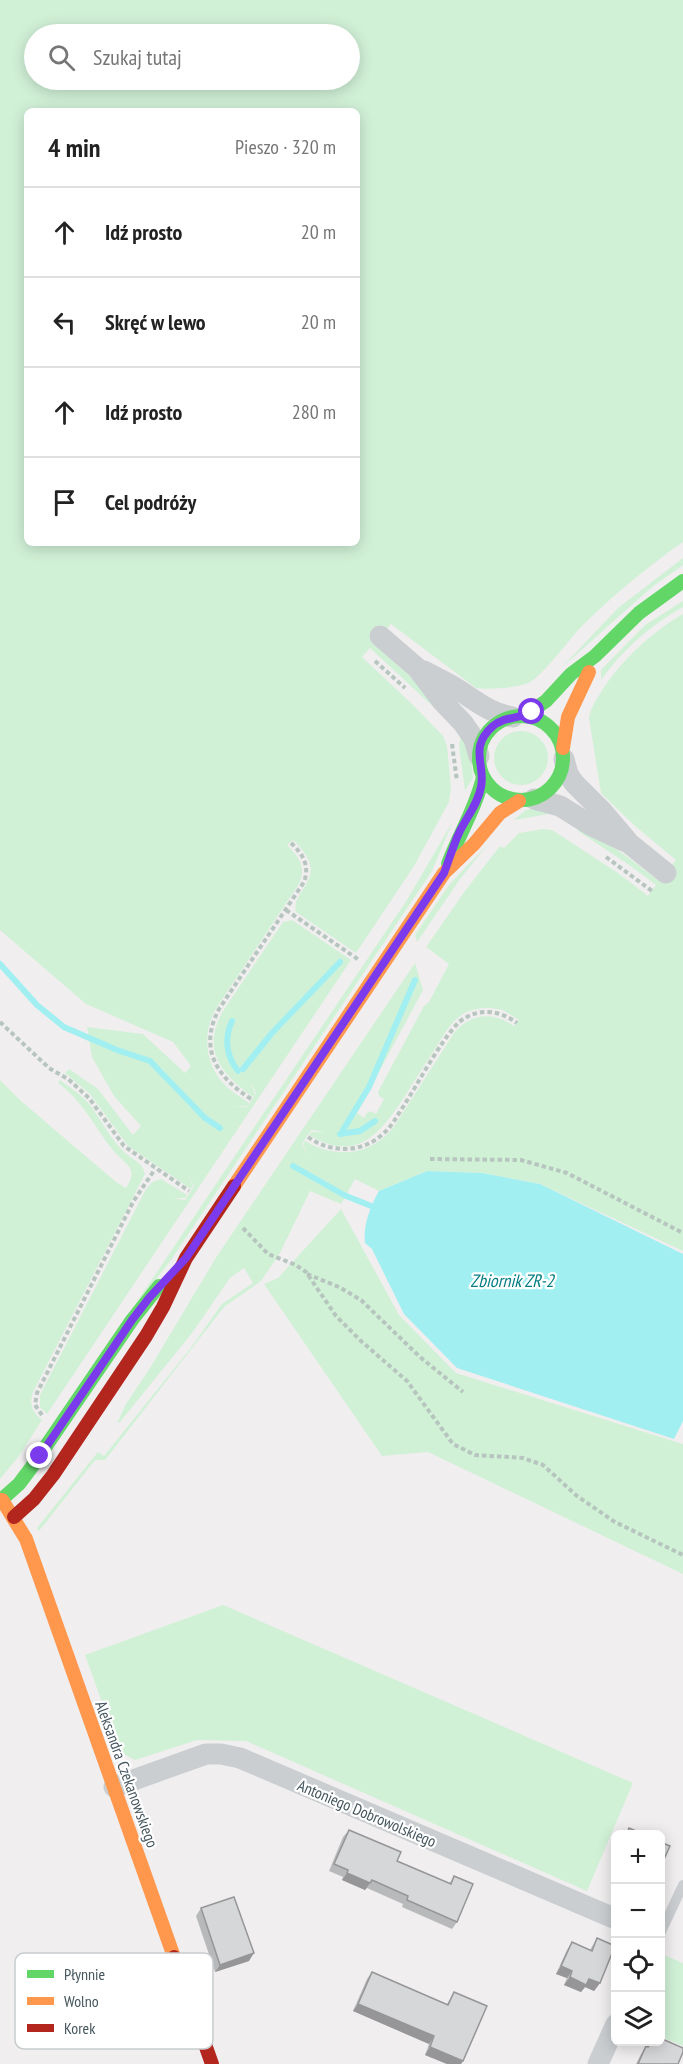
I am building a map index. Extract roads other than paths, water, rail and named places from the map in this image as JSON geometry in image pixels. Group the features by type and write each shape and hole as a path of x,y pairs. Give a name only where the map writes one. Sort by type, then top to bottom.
{"main road":[{"path":"444,873 459,834 478,798 483,777 479,756 486,735 493,726 539,707 571,674 596,656 639,613 683,581"},
{"path":"4,1511 18,1484 149,1298 186,1258 444,873 474,844 500,813 550,790 558,781 563,754 564,725 596,656"},
{"path":"519,716 545,723 559,738 563,754"},
{"path":"483,777 498,794 526,800"},
{"path":"4,1511 34,1499 52,1475 164,1307 186,1258"},
{"name":"Aleksandra Czekanowskiego","path":"4,1511 26,1539 173,1953"},
{"name":"Aleksandra Czekanowskiego","path":"207,2049 212,2064"}],"street":[{"path":"380,636 417,668 442,701 469,730 479,756"},
{"path":"417,668 453,687 484,708 503,716 519,716"},
{"path":"563,754 570,779 603,812 630,844 666,873"},
{"path":"526,800 560,806 592,826 630,844"},
{"name":"Antoniego Dobrowolskiego","path":"114,1787 206,1754 240,1758 611,1917"},
{"path":"598,2064 611,2033"}],"lane":[{"path":"665,1924 683,1886"}],"water":[{"name":"Zbiornik ZR-2","path":"427,1171 482,1173 540,1184 683,1254 683,1421 674,1439 457,1368 404,1314 372,1249 365,1243 366,1223 379,1191"}],"waterway":[{"path":"243,1069 272,1033 340,962"},
{"path":"0,964 37,1005 64,1027 117,1050 150,1061 205,1118 220,1128"},
{"path":"343,1130 369,1087 415,980"},
{"path":"232,1021 227,1040 231,1059 238,1071"},
{"path":"340,1134 360,1131 375,1121"},
{"path":"293,1166 344,1195 371,1206"}]}
